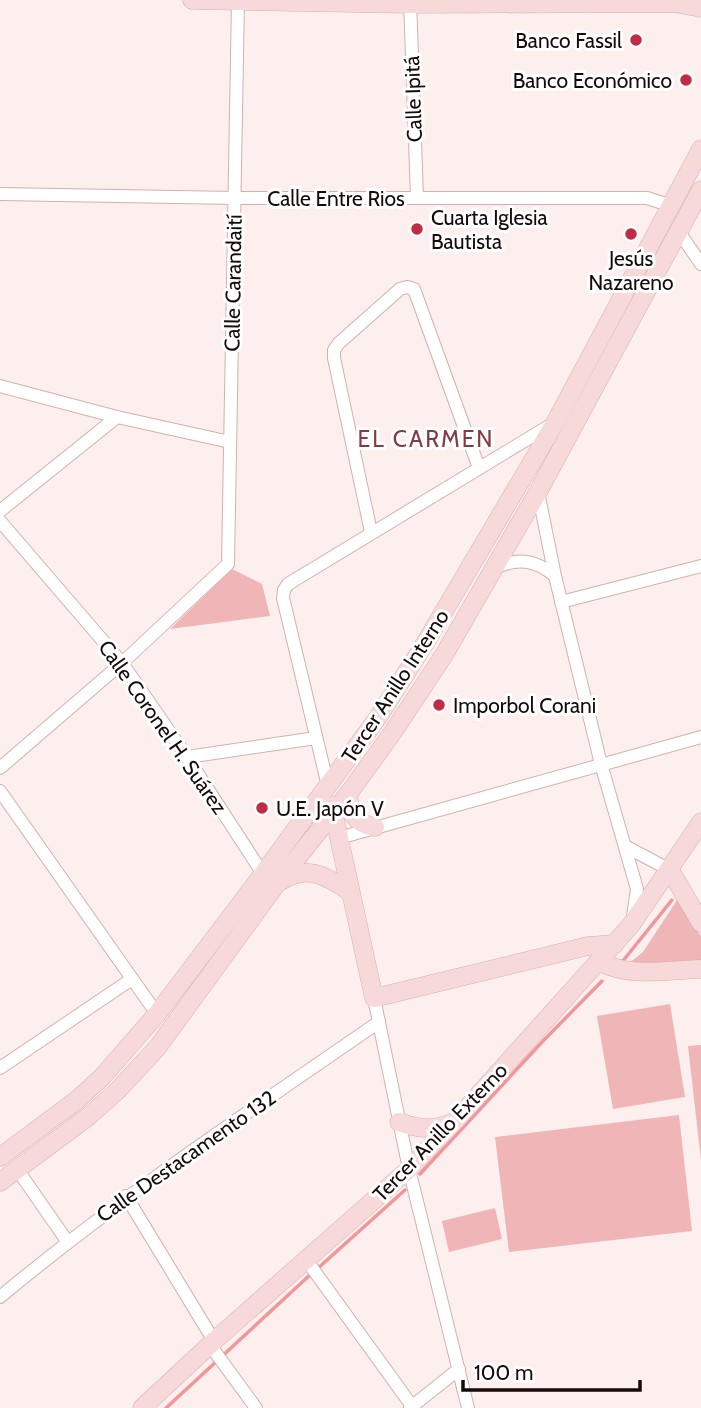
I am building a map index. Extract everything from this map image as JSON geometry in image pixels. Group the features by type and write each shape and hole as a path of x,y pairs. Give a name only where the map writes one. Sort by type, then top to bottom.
{"main road":[{"path":"192,0 682,2 701,8"},
{"name":"Tercer Anillo Interno","path":"0,1182 89,1116 117,1091 157,1048 264,881 427,640 532,444 555,423 701,149"},
{"name":"Tercer Anillo Interno","path":"2,1152 78,1100 102,1077 157,1014 264,881 334,813 349,793 444,655 538,492 700,195"},
{"path":"623,296 615,326 624,333"},
{"path":"591,394 600,362 592,354"},
{"path":"359,742 351,761 331,792 374,998 588,946 615,944"},
{"path":"349,793 351,813 365,826 374,827"},
{"path":"264,881 316,821 334,813"},
{"name":"Tercer Anillo Externo","path":"142,1408 216,1351 410,1172 631,925 701,822"},
{"path":"670,870 699,916"},
{"path":"264,881 304,871 319,873 350,892"},
{"path":"599,962 618,970 636,972 701,970"},
{"path":"157,1014 161,1034 157,1048"},
{"path":"399,1122 434,1128 456,1120"}],"street":[{"name":"Calle Carandaití","path":"122,663 228,565 238,1"},
{"name":"Calle Ipitá","path":"410,2 417,198"},
{"name":"Calle Entre Rios","path":"0,194 235,198 647,198 671,206"},
{"path":"679,232 701,264"},
{"path":"371,532 334,350 400,289 414,289 480,468"},
{"path":"0,386 117,417 230,442"},
{"path":"0,511 117,417"},
{"path":"328,786 283,598 284,590 288,584 371,532 480,468 532,444"},
{"path":"538,492 561,602 601,764 637,889 631,925"},
{"name":"Calle Coronel H. Suárez","path":"0,521 122,663 187,757 264,881"},
{"path":"494,568 506,562 520,560 545,567 555,576"},
{"path":"561,602 701,566"},
{"path":"0,768 122,663"},
{"path":"339,838 701,737"},
{"path":"187,757 316,738"},
{"path":"0,791 157,1014"},
{"path":"625,846 670,870"},
{"path":"0,1068 132,979"},
{"path":"374,998 410,1172 468,1408"},
{"name":"Calle Destacamento 132","path":"0,1297 126,1196 379,1021"},
{"path":"17,1169 67,1241"},
{"path":"126,1196 216,1351 256,1408"},
{"path":"309,1264 411,1407 459,1369"}],"shaded area":[{"path":"232,569 262,584 270,616 170,629"},
{"path":"677,900 701,936 701,964 628,964 643,952"},
{"path":"670,1004 685,1097 613,1109 597,1016"},
{"path":"701,1045 701,1160 688,1046"},
{"path":"679,1115 692,1231 509,1252 495,1137"},
{"path":"495,1208 502,1239 449,1252 442,1221"}],"waterway":[{"path":"622,962 672,900"},
{"path":"420,1174 602,981"},
{"path":"317,1269 405,1190"},
{"path":"166,1408 311,1274"}],"place":[{"name":"Banco Fassil","path":"636,40"},
{"name":"Banco Económico","path":"686,80"},
{"name":"Cuarta Iglesia Bautista","path":"417,229"},
{"name":"Jesús Nazareno","path":"631,234"},
{"name":"Imporbol Corani","path":"439,705"},
{"name":"U.E. Japón V","path":"262,808"}],"district":[{"name":"EL CARMEN","path":"426,439"}]}
